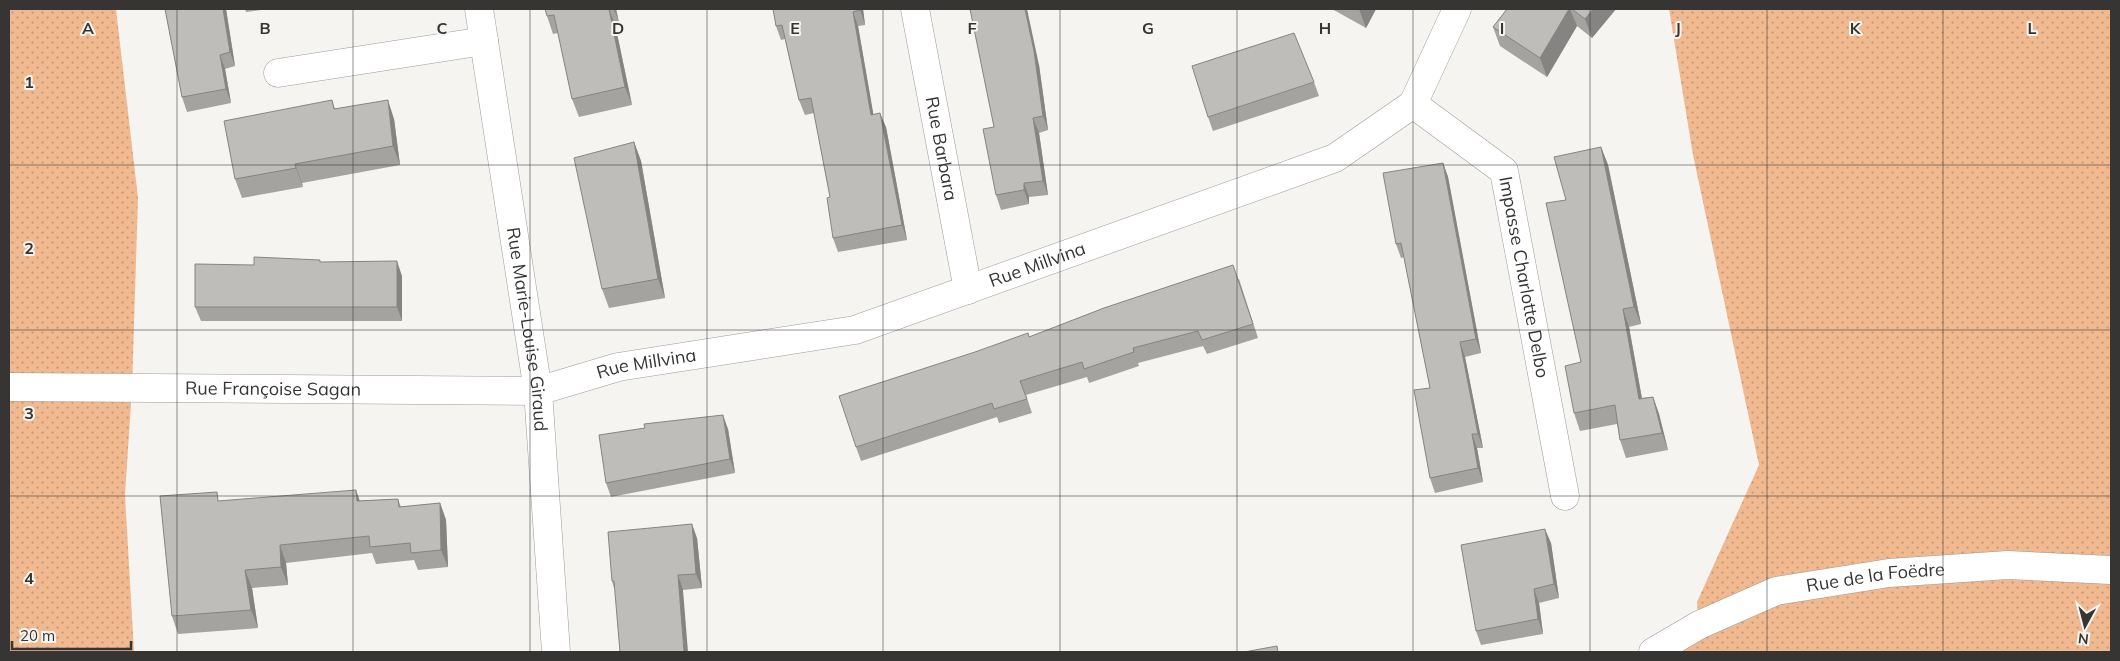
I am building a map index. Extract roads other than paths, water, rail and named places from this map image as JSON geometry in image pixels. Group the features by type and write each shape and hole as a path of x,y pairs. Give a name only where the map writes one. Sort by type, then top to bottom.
{"street":[{"name":"Rue Marie-Louise Giraud","path":"479,9 538,391 556,652"},
{"name":"Rue Barbara","path":"915,9 968,290"},
{"path":"1413,104 1457,9"},
{"path":"278,73 484,41"},
{"name":"Rue Millvina","path":"538,391 618,367 856,330 1335,158 1413,104"},
{"name":"Impasse Charlotte Delbo","path":"1413,104 1504,171 1565,496"},
{"name":"Rue Françoise Sagan","path":"9,387 538,391"},
{"name":"Rue de la Foëdre","path":"1653,652 1699,625 1776,591 1889,573 2008,565 2111,570"}]}
